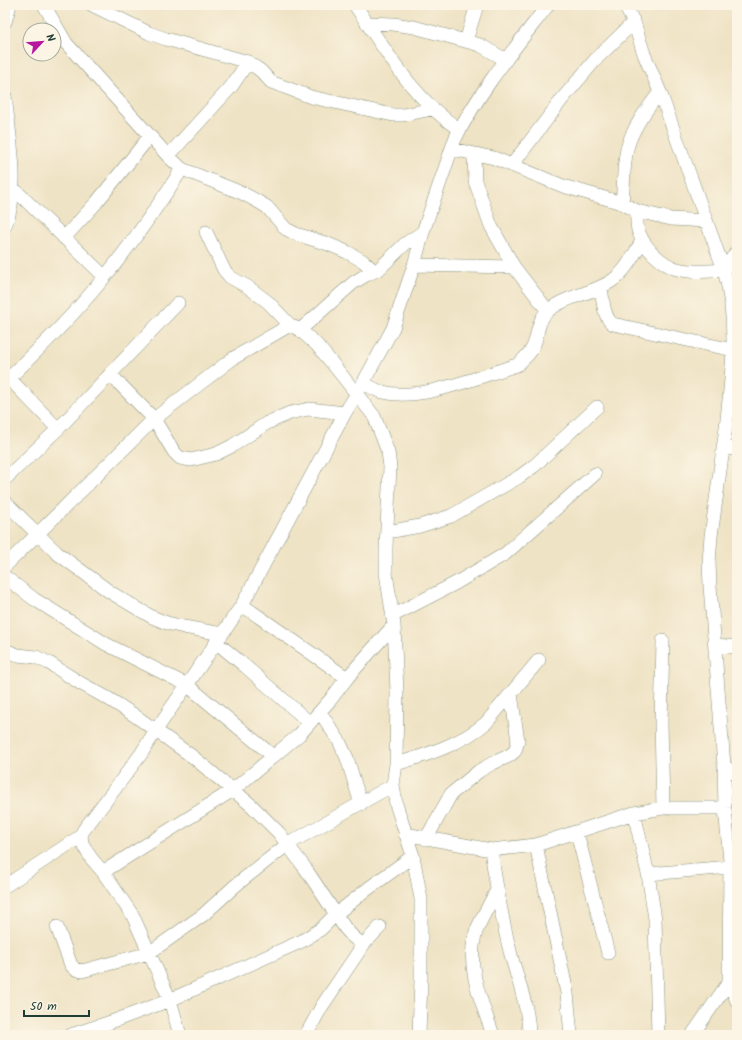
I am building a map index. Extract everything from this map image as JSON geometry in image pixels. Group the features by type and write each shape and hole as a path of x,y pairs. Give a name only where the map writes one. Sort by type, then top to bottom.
{"street":[{"path":"5,22 10,5"},
{"path":"44,5 66,43 168,156 182,169 242,193 267,207 286,229 347,252 363,261 374,271"},
{"path":"92,5 149,33 248,62 261,71 271,82 311,97 393,115 403,115 432,108"},
{"path":"355,5 396,68 432,108 460,130"},
{"path":"466,41 477,5"},
{"path":"5,886 81,836 141,754 242,605 345,413 393,328 423,232 460,130 506,60 548,5"},
{"path":"624,5 634,22 644,54 660,92 724,270 733,291 732,312 734,344 732,373 711,536 710,586 726,808 733,863 732,973 737,1001"},
{"path":"512,165 563,98 596,59 634,22"},
{"path":"367,23 394,24 414,27 487,48 506,60"},
{"path":"168,156 231,87 248,62"},
{"path":"622,203 627,149 634,130 644,113 660,92"},
{"path":"5,96 13,188 10,213 5,226"},
{"path":"64,238 101,197 150,136"},
{"path":"452,149 494,158 563,186 622,203 637,211 671,219 706,220"},
{"path":"474,154 475,181 489,220 514,267 548,311"},
{"path":"58,429 6,378 62,326 104,277 132,243 182,169"},
{"path":"13,188 104,277"},
{"path":"637,211 637,225 642,241 656,256 668,265 677,269 701,271 724,270"},
{"path":"206,232 224,270 230,277 255,291 268,302 360,388 374,416 388,452 390,467 386,573 393,621 397,691 396,764 393,785 396,804 413,856 421,899 419,1035"},
{"path":"5,566 154,419 232,359 295,327 353,283 379,269 405,244 423,232"},
{"path":"360,388 390,394 421,392 444,388 517,365 525,358 532,348 540,321 548,311 613,281 620,274 642,241"},
{"path":"724,270 737,251"},
{"path":"414,264 514,267"},
{"path":"601,287 606,315 608,321 613,324 734,344"},
{"path":"5,479 58,429 178,303"},
{"path":"110,374 154,419 174,452 180,458 191,460 216,454 232,446 267,423 290,413 309,409 345,413"},
{"path":"387,532 420,526 450,516 512,481 534,466 597,407"},
{"path":"723,449 737,448"},
{"path":"103,872 234,790 300,734 331,699 393,621 505,554 595,474"},
{"path":"5,502 57,553 116,595 152,617 219,638 245,666 310,723"},
{"path":"5,577 34,599 106,644 187,685 273,756"},
{"path":"242,605 347,678"},
{"path":"663,641 661,723 664,808"},
{"path":"715,645 737,647"},
{"path":"5,650 18,655 36,657 44,660 80,683 109,699 156,730 234,790 263,817 288,844 353,937 363,945"},
{"path":"396,764 431,754 470,736 486,723 539,660"},
{"path":"426,839 451,794 456,788 479,771 509,756 515,751 518,741 511,694"},
{"path":"320,712 339,741 347,758 361,804"},
{"path":"724,766 737,774"},
{"path":"57,927 71,965 75,969 82,971 149,953 204,915 236,885 288,844 393,785"},
{"path":"405,834 491,850 536,845 577,833 634,813 664,808 726,808"},
{"path":"634,813 648,874 656,933 658,1035"},
{"path":"577,833 608,954"},
{"path":"81,836 82,843 91,858 127,906 170,1000 180,1035"},
{"path":"536,845 567,993 571,1035"},
{"path":"491,850 497,890 512,958 527,1012 529,1035"},
{"path":"71,1035 170,1000 302,941 321,929 336,914 413,856"},
{"path":"648,874 733,863"},
{"path":"493,1035 474,975 472,964 473,948 477,932 497,890"},
{"path":"306,1035 322,1006 363,945 380,927"},
{"path":"692,1035 732,973"}]}
